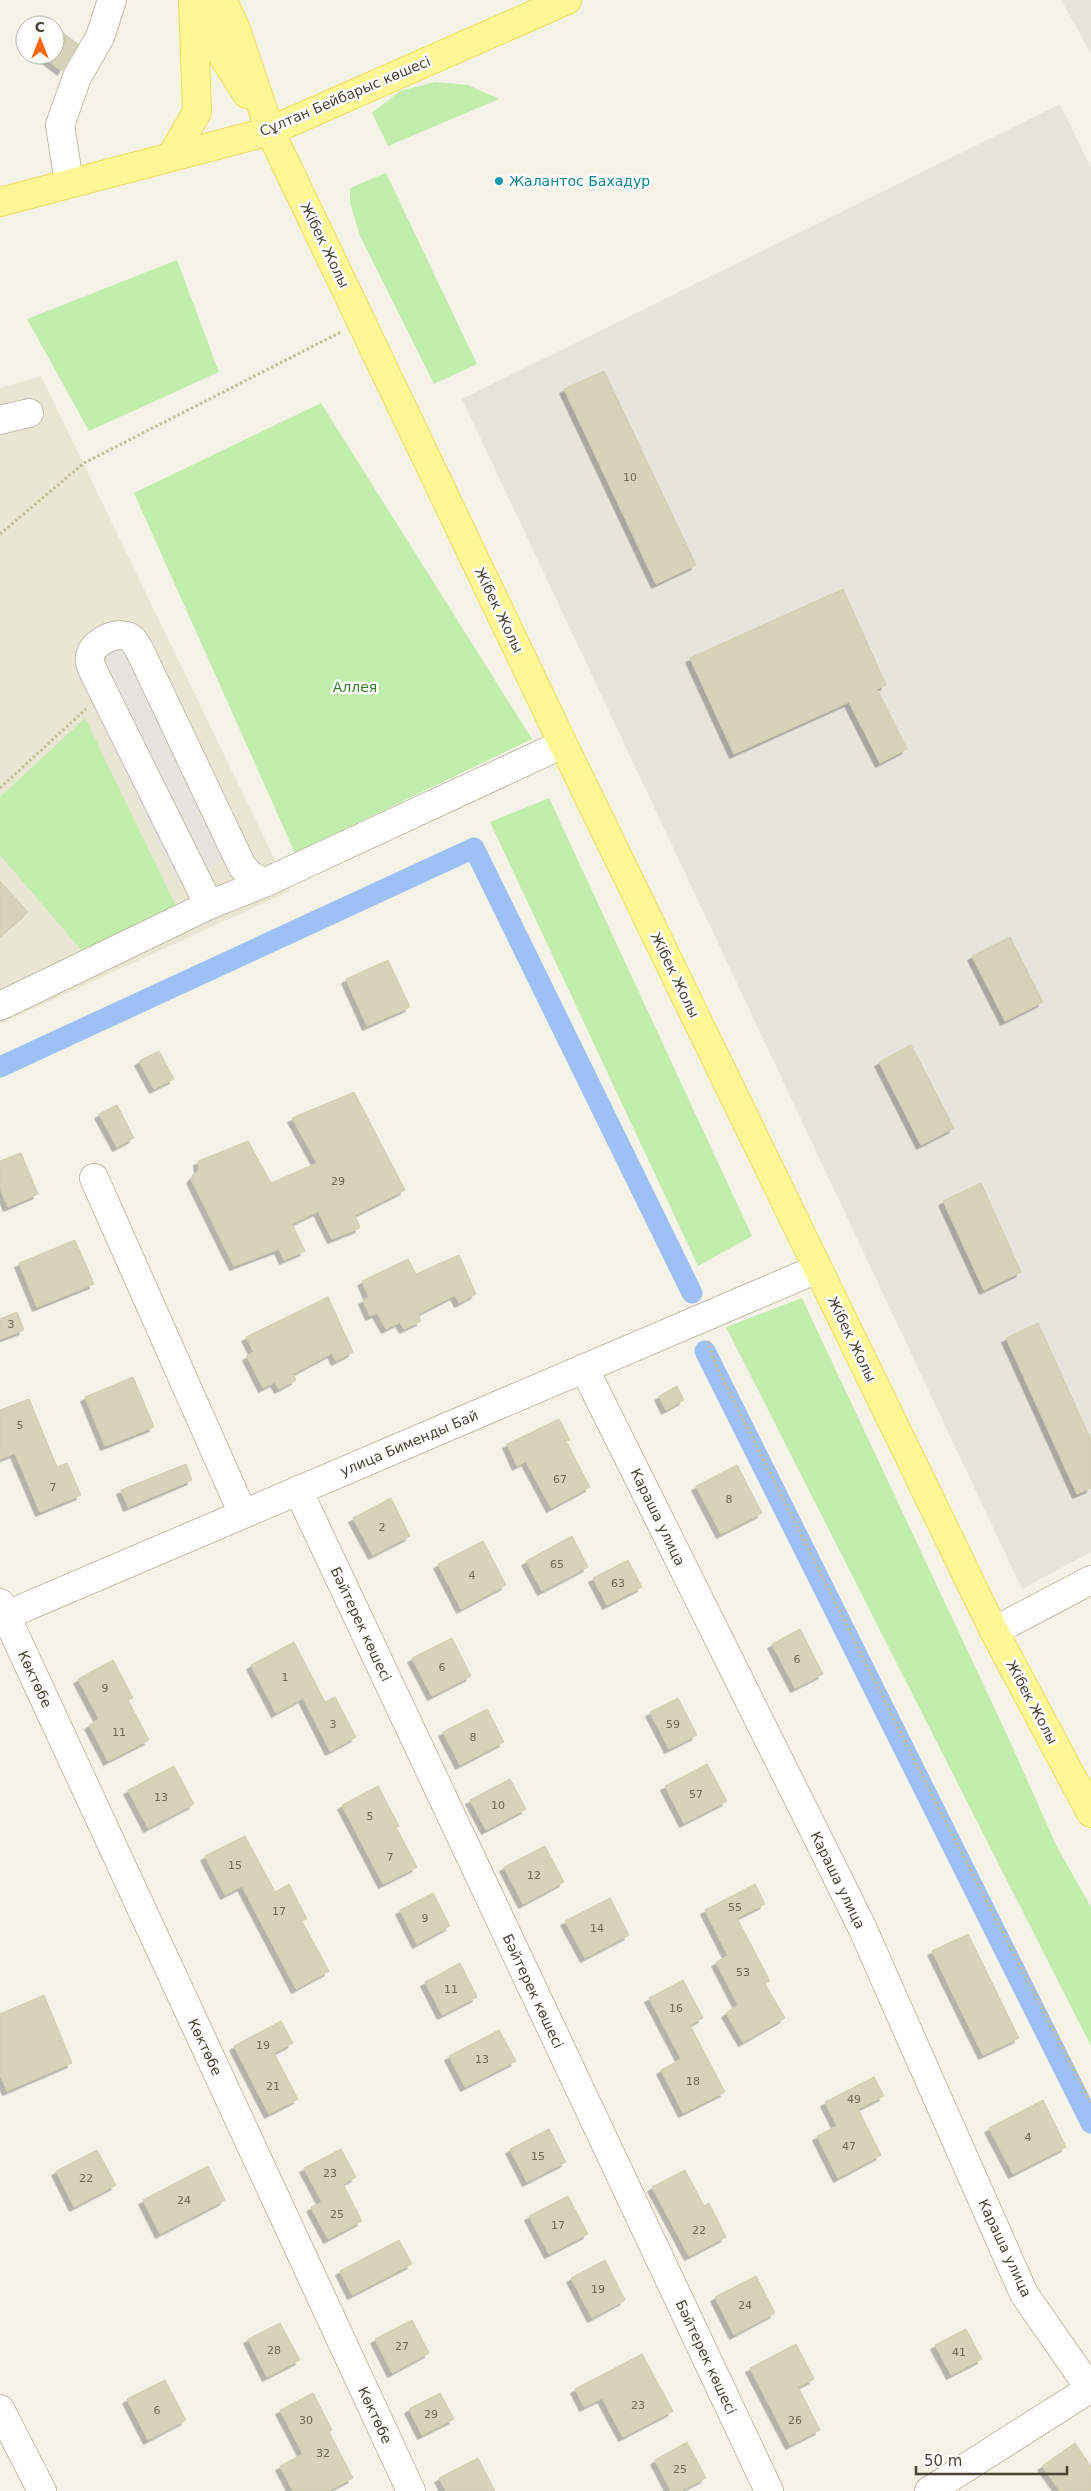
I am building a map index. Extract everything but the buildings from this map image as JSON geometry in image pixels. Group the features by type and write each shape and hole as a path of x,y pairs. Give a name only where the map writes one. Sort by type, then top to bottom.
{"main road":[{"path":"193,0 214,42 270,131"},
{"path":"172,157 197,112 193,0"},
{"path":"222,0 235,27 270,131"},
{"name":"Сұлтан Бейбарыс көшесі","path":"0,202 270,131 567,0"},
{"name":"Жібек Жолы","path":"270,131 564,744 994,1631 1091,1813"}],"street":[{"path":"69,183 60,125 77,77 100,37 112,0"},
{"path":"0,420 29,413"},
{"path":"209,905 90,662 90,655 95,646 115,636 124,635 132,639 139,649 242,866 249,874 264,883"},
{"path":"0,1006 209,905 264,883 564,744"},
{"path":"94,1178 243,1514"},
{"name":"улица Бименды Бай","path":"2,1612 243,1514 817,1268"},
{"name":"Караша улица","path":"584,1368 861,1925 1024,2294 1091,2389"},
{"name":"Бәйтерек көшесі","path":"298,1490 769,2491"},
{"path":"994,1631 1091,1580"},
{"name":"Көктөбе","path":"2,1612 411,2491"},
{"path":"929,2491 1091,2389"},
{"path":"0,2409 42,2491"}],"path":[{"path":"0,534 84,463 361,321"},
{"path":"0,788 92,703"},
{"path":"701,1319 715,1363 936,1803 1091,2103"}],"shaded area":[{"path":"1061,0 1091,0 1091,54"},
{"path":"1060,104 1091,168 1091,1552 1022,1589 462,399"},
{"path":"41,376 290,891 0,1024 0,388"},
{"path":"146,631 250,849 177,883 74,666"}],"green space":[{"path":"435,82 468,85 499,99 388,146 372,113 400,91"},
{"path":"386,173 477,364 434,384 360,236 350,203 350,188"},
{"path":"177,260 219,372 89,431 27,319"},
{"name":"Аллея","path":"321,403 532,739 295,853 134,493"},
{"path":"85,718 178,910 83,952 0,855 0,797"},
{"path":"549,798 752,1236 698,1266 490,822"},
{"path":"802,1298 1008,1737 1057,1847 1091,1907 1091,2046 726,1327"}],"waterway":[{"path":"0,1067 474,848 692,1293"},
{"path":"705,1351 1091,2123"}],"place":[{"name":"Жалантос Бахадур","path":"499,181"}]}
